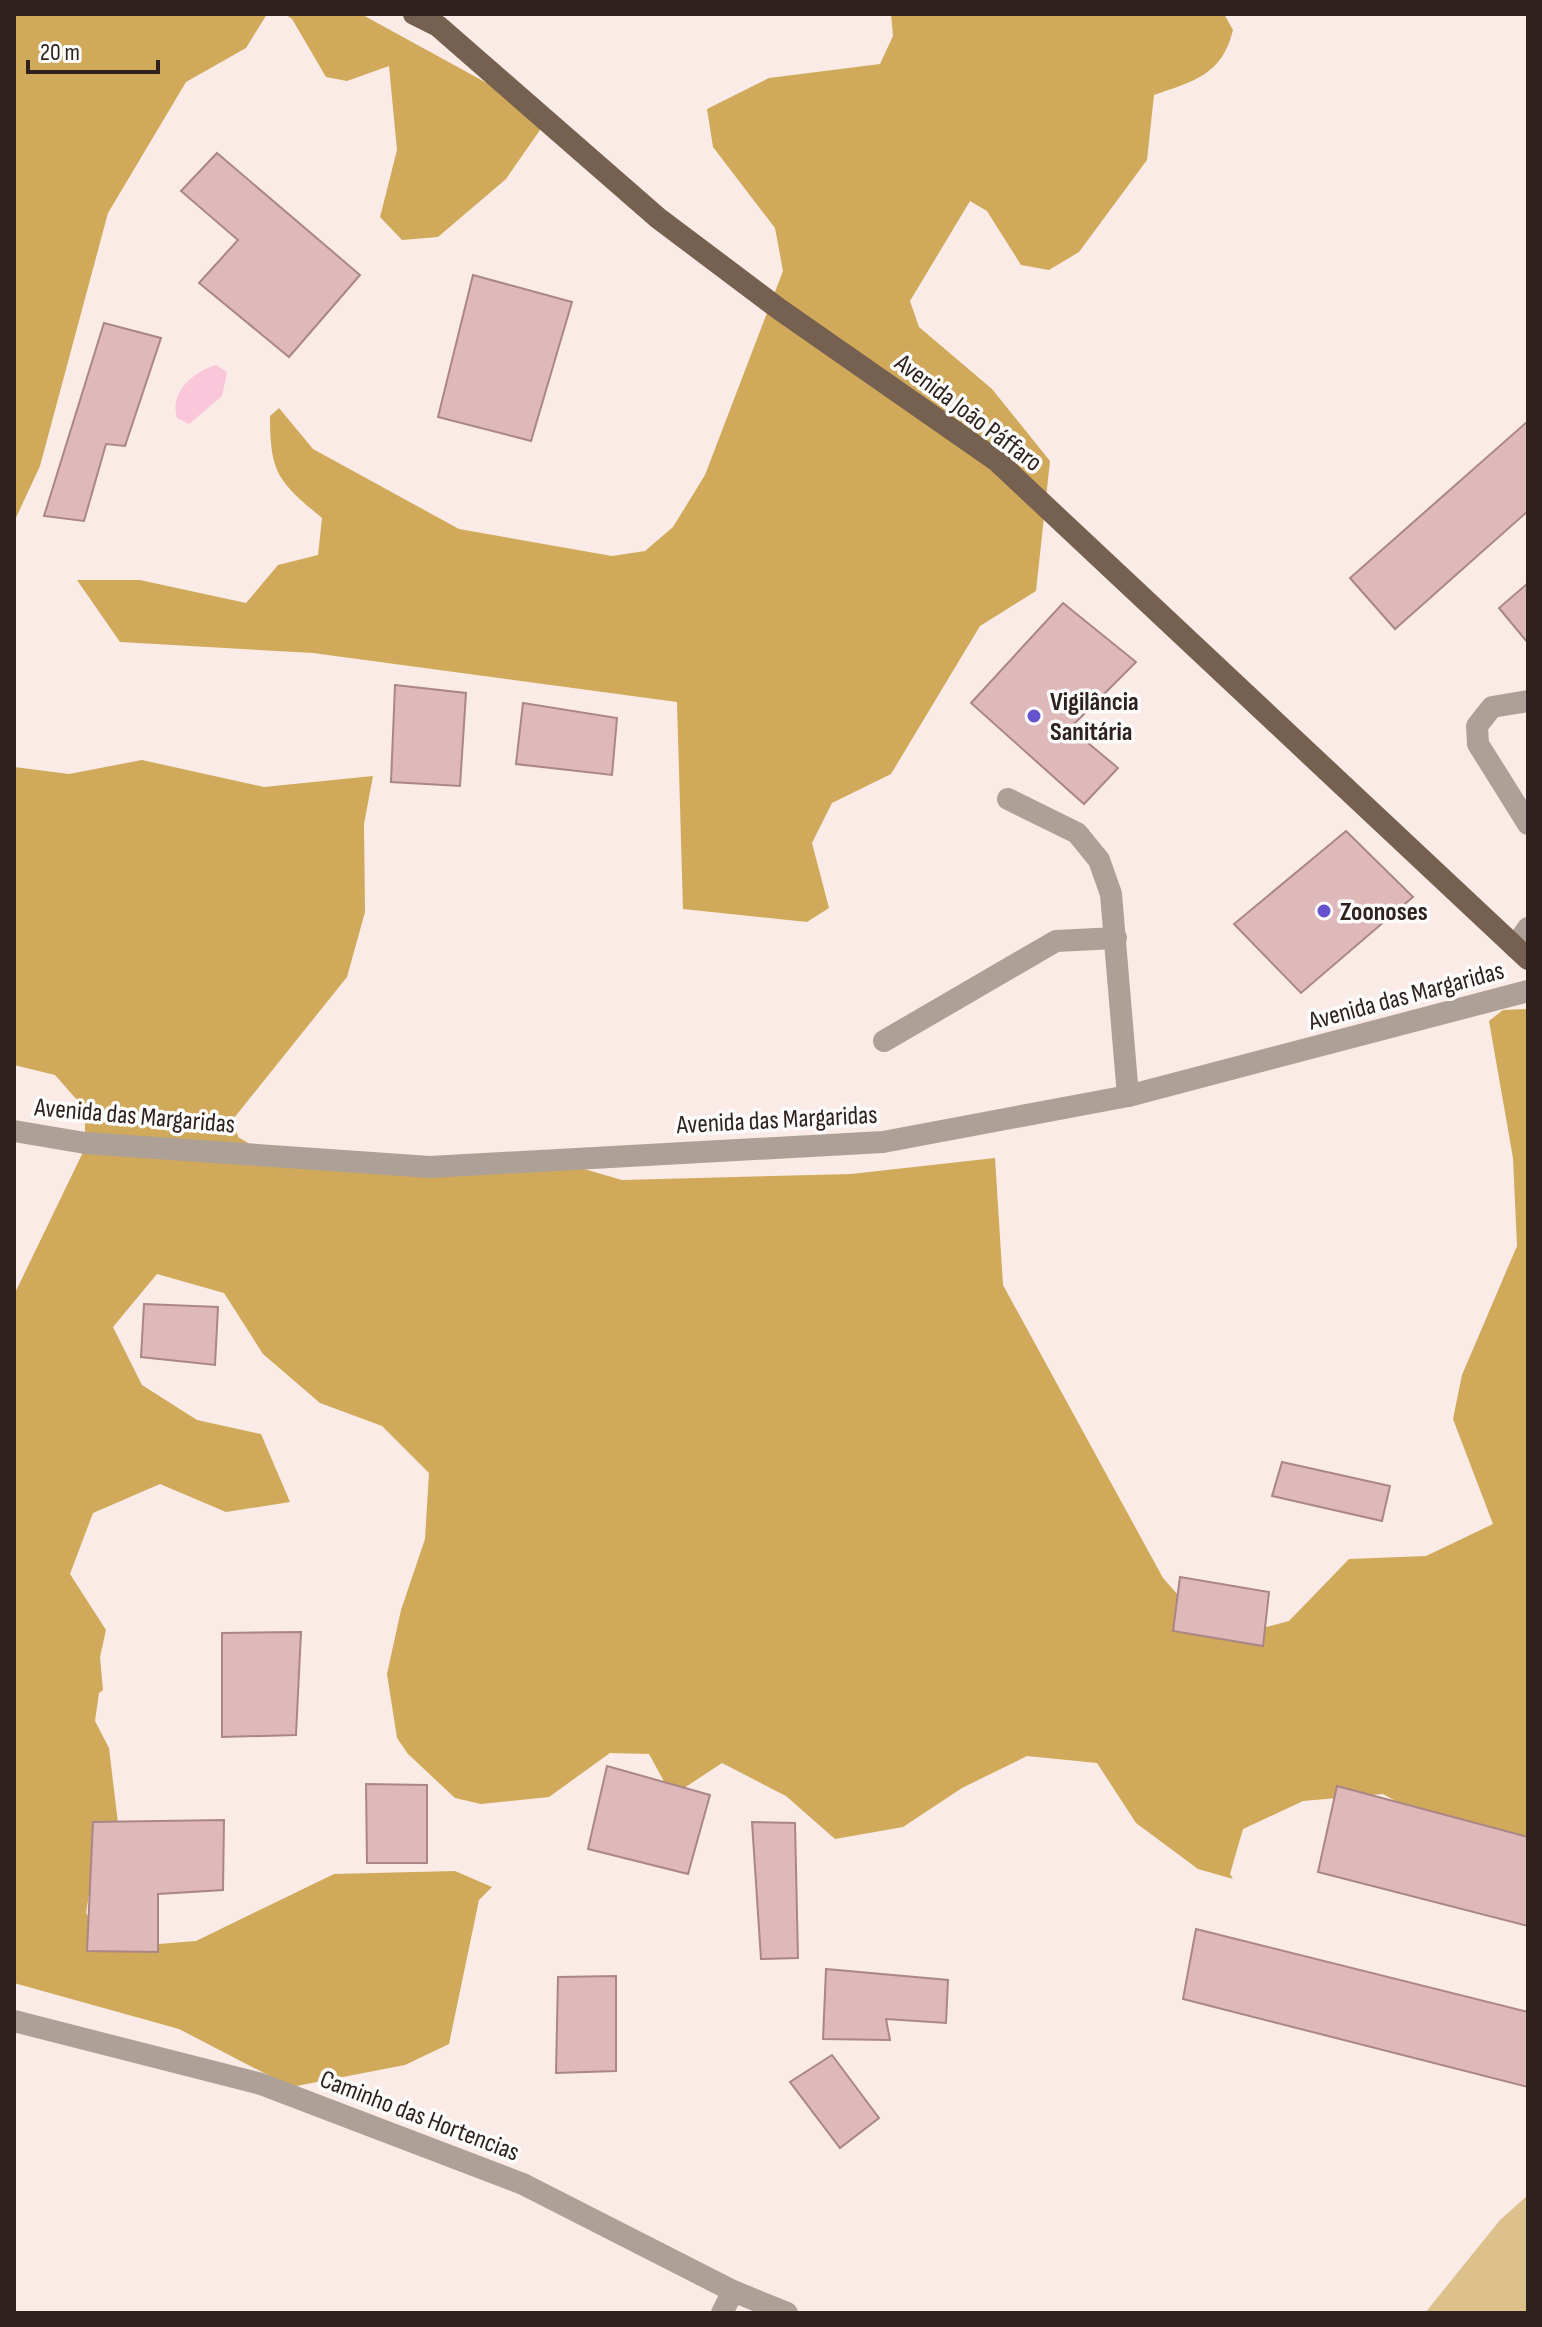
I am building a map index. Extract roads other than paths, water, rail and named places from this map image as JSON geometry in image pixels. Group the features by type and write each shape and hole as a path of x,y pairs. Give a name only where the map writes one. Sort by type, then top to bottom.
{"main road":[{"name":"Avenida João Páffaro","path":"414,14 438,26 658,218 779,309 997,461 1524,945"}],"street":[{"path":"1528,701 1492,707 1477,726 1478,744 1528,824"},
{"path":"1008,799 1077,833 1099,860 1111,894 1128,1096"},
{"path":"884,1041 1056,941 1116,938"},
{"name":"Avenida das Margaridas","path":"14,1131 85,1143 430,1167 883,1142 1128,1096 1528,991"},
{"name":"Caminho das Hortencias","path":"14,2021 276,2090 523,2184 733,2291 787,2313"},
{"path":"722,2313 733,2291"}],"place":[{"name":"Vigilância Sanitária","path":"1034,716"},
{"name":"Zoonoses","path":"1324,911"}]}
